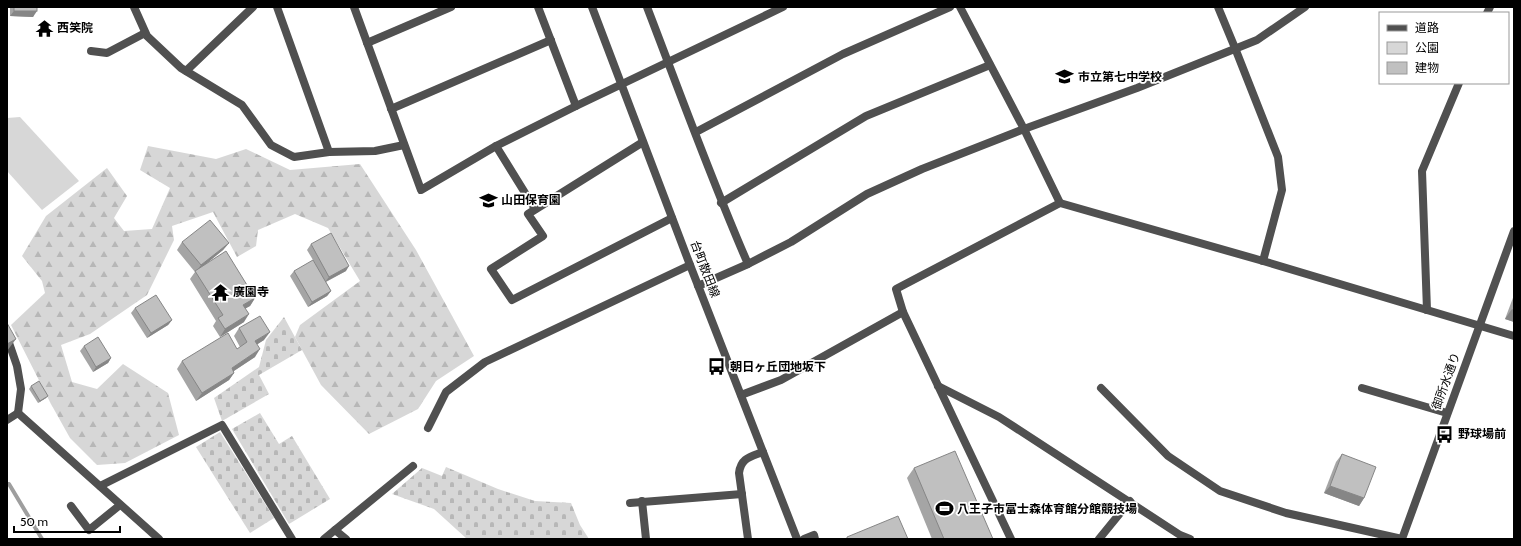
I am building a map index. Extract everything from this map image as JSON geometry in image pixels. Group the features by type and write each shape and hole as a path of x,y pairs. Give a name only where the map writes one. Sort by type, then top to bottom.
{"street":[{"path":"134,7 146,36 169,58 186,71 242,104 271,144 294,157 329,152 375,151 404,145"},
{"path":"186,71 253,7"},
{"path":"277,7 329,152"},
{"path":"354,7 421,190 496,146 783,7"},
{"path":"367,43 451,7"},
{"path":"538,7 576,106"},
{"name":"台町散田線","path":"592,7 698,286 797,539"},
{"path":"647,7 696,132 721,203 748,264"},
{"path":"696,132 843,54 950,7"},
{"path":"960,7 1024,129 1060,203"},
{"path":"1218,7 1278,157 1282,190 1263,261"},
{"path":"698,286 748,264 790,242 868,194 922,169 1024,129 1137,88 1256,40 1305,7"},
{"path":"91,51 107,53 145,33"},
{"path":"391,109 551,40"},
{"path":"721,203 866,116 990,65"},
{"path":"1426,310 1422,172 1458,84"},
{"path":"643,142 528,214 542,236 491,268 512,300 672,218"},
{"path":"496,146 535,209"},
{"path":"1010,539 903,312 896,289 1060,203 1263,261 1514,336"},
{"name":"御所水通り","path":"1402,539 1514,230"},
{"path":"428,428 446,392 485,362 690,265"},
{"path":"741,395 781,380 903,312"},
{"path":"7,338 17,366 21,389 18,413"},
{"path":"938,386 999,417 1180,535 1190,539"},
{"path":"1101,388 1168,456 1220,491 1286,513 1402,539"},
{"path":"1362,388 1447,413"},
{"path":"7,420 18,413"},
{"path":"18,413 158,539"},
{"path":"100,486 222,425 292,539"},
{"path":"746,539 739,473 740,465 745,459 763,452"},
{"path":"324,539 413,466"},
{"path":"630,503 742,494"},
{"path":"642,501 646,539"},
{"path":"1099,539 1130,502"},
{"path":"71,506 89,530 120,505"},
{"path":"335,530 346,539"},
{"path":"804,539 814,535 815,539"}],"green space":[{"path":"20,117 79,181 42,210 7,171 7,118"},
{"path":"148,146 216,159 246,149 290,170 360,164 416,250 474,356 436,381 418,409 369,434 321,385 295,337 300,325 360,281 328,228 295,214 258,230 256,246 237,257 213,212 172,226 174,240 147,295 90,334 61,345 72,382 97,389 123,364 168,393 179,435 125,463 97,465 70,438 11,325 45,293 42,281 22,256 46,216 107,168 127,196 114,218 124,231 152,229 170,188 140,170"},
{"path":"284,317 302,350 259,375 269,394 222,421 214,398 259,367 266,340"},
{"path":"260,413 279,444 292,436 330,499 289,524 232,429"},
{"path":"220,432 274,518 250,533 196,447"},
{"path":"446,467 498,489 535,501 571,503 580,525 589,539 467,539 434,509 392,494 422,468 442,476"}],"building":[{"path":"14,7 37,7 37,11 14,11"},
{"path":"210,220 229,243 201,265 182,242"},
{"path":"331,233 349,266 329,277 311,244"},
{"name":"廣園寺","path":"226,251 255,298 243,305 249,314 225,329 218,318 223,315 195,271"},
{"path":"313,260 331,291 312,302 294,271"},
{"path":"156,295 172,320 151,333 135,308"},
{"path":"260,316 270,332 255,341 260,349 232,368 234,373 202,393 182,361 228,333 237,349 247,342 239,328"},
{"path":"7,323 16,339 7,344"},
{"path":"98,337 111,358 96,367 84,346"},
{"path":"39,381 48,396 40,401 31,386"},
{"name":"八王子市富士森体育館分館競技場","path":"955,451 993,539 944,539 914,468"},
{"path":"1342,454 1376,467 1364,498 1330,486"},
{"path":"898,516 908,539 847,539 847,537"}],"waterway":[{"path":"7,484 9,484 42,539"}],"place":[{"name":"西笑院","path":"44,28"},
{"name":"市立第七中学校","path":"1065,77"},
{"name":"山田保育園","path":"488,200"},
{"name":"廣園寺","path":"220,292"},
{"name":"朝日ヶ丘団地坂下","path":"717,367"},
{"name":"野球場前","path":"1445,434"},
{"name":"八王子市富士森体育館分館競技場","path":"944,509"}]}
